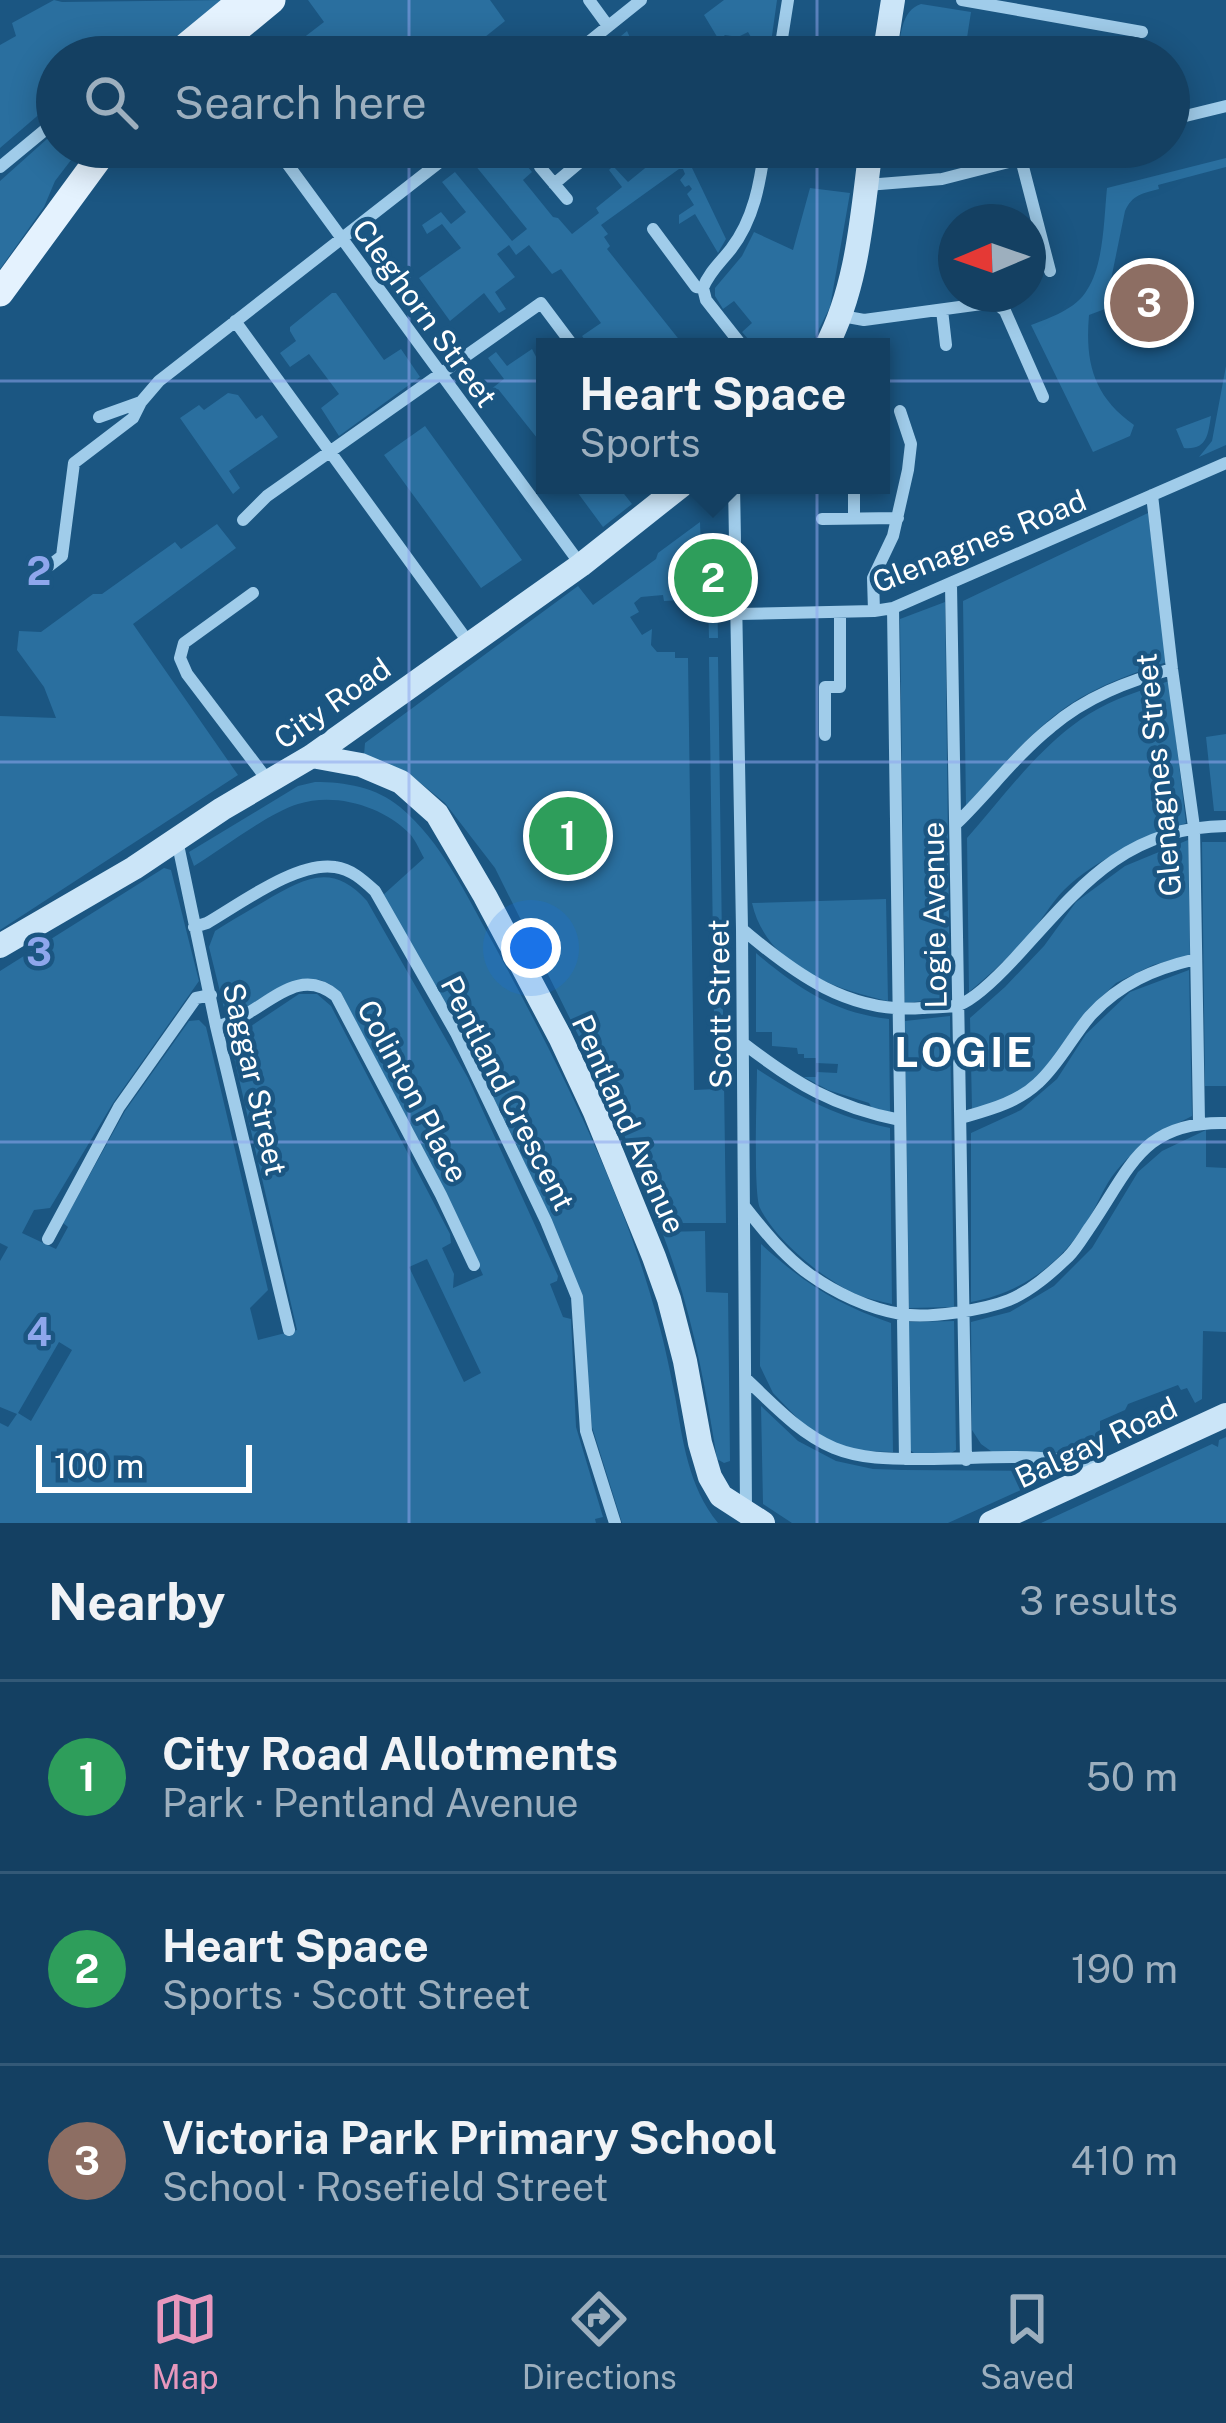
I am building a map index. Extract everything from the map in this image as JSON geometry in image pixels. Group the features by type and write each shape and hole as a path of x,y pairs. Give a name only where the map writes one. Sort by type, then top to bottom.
{"main road":[{"path":"200,36 242,0"},
{"path":"230,36 272,0"},
{"path":"0,293 92,168"}],"street":[{"path":"589,0 608,26"},
{"path":"596,36 641,0"},
{"path":"782,36 788,0"},
{"path":"887,36 892,0"},
{"path":"962,0 1142,32"},
{"path":"1120,28 1123,11"},
{"path":"1190,115 1226,106"},
{"path":"0,166 36,137"},
{"name":"Cleghorn Street","path":"290,168 581,565"},
{"path":"49,566 62,556 74,463 133,418 160,381 429,168"},
{"path":"541,168 567,199"},
{"path":"554,184 573,168"},
{"path":"736,338 706,300 703,288 750,215 762,168"},
{"path":"831,338 842,316 853,272 868,168"},
{"path":"866,185 942,178 984,168"},
{"path":"1023,168 1050,272"},
{"path":"653,229 696,287 703,288"},
{"path":"243,520 267,496 541,303 567,338"},
{"path":"842,316 864,320 938,311"},
{"path":"942,312 946,345"},
{"path":"1004,312 1043,397"},
{"path":"235,321 469,643"},
{"path":"99,417 141,402"},
{"path":"874,611 873,578 893,536 911,444 900,411"},
{"name":"Glenagnes Road","path":"738,614 893,608 1226,463"},
{"name":"City Road","path":"0,946 312,756 581,565 670,494"},
{"name":"Scott Street","path":"734,494 752,1520"},
{"path":"854,494 854,519"},
{"name":"Glenagnes Street","path":"1152,495 1194,827 1199,1122"},
{"path":"822,519 898,518"},
{"name":"Logie Avenue","path":"951,584 966,1460"},
{"path":"254,593 184,643 180,658 187,674 269,782"},
{"name":"Logie Avenue","path":"893,608 905,1460"},
{"path":"825,735 825,687 840,687 841,613"},
{"path":"957,823 1051,726 1089,700 1172,669"},
{"name":"Pentland Avenue","path":"312,756 361,765 400,782 437,814 485,896 569,1056 654,1257 685,1361 710,1477 722,1496 752,1520"},
{"path":"742,929 820,987 859,1003 898,1010 959,1005 998,976 1070,896 1112,861 1194,827 1226,826"},
{"name":"Saggar Street","path":"177,839 289,1330"},
{"name":"Pentland Crescent","path":"194,927 316,866 338,867 375,891 456,1033 577,1297 586,1431 615,1523"},
{"path":"961,1118 1004,1105 1036,1086 1090,1017 1119,989 1155,969 1196,959"},
{"name":"Colinton Place","path":"217,1026 233,1024 288,988 305,983 323,985 336,996 474,1265"},
{"path":"48,1239 119,1108 196,998 211,995"},
{"path":"743,1043 813,1091 857,1112 900,1120"},
{"path":"745,1207 808,1273 854,1300 902,1315 963,1312 1010,1300 1073,1252 1124,1171 1150,1144 1178,1127 1226,1123"},
{"path":"746,1379 800,1429 835,1448 865,1457 1055,1458 1105,1471"},
{"name":"Balgay Road","path":"992,1523 1226,1415"}],"shaded area":[{"path":"54,0 229,0 176,36 36,36 36,117 0,148 0,45 16,36 12,23"},
{"path":"308,0 490,0 505,21 486,36 306,36 324,22"},
{"path":"724,0 777,0 772,36 748,32 717,36 704,15"},
{"path":"921,4 971,12 967,36 901,36 914,8"},
{"path":"36,149 36,168 65,168 0,269 0,181"},
{"path":"1226,158 1226,167 1158,185 1159,189 1135,198 1128,206 1105,309 1089,315 1095,377 1109,402 1134,425 1130,436 1093,452 1031,325 1069,308 1093,280 1107,188"},
{"path":"477,168 529,168 532,172 523,180 572,234 622,187 611,168 628,182 645,168 692,168 726,239 718,253 695,214 679,224 679,215 694,205 687,194 692,189 680,180 683,169 601,225 608,234 604,237 610,246 607,249 678,338 583,338 601,323 561,269 552,274 529,245 516,255 509,245 497,254 515,277 495,292 506,309 499,313 484,293 450,321 419,278 461,248 442,224 427,234 422,225 441,212 451,224 466,212 442,182 455,172 512,241 527,229"},
{"path":"810,188 850,193 830,307 814,338 747,338 742,332 752,323 734,301 723,309 715,288 742,256 754,232 793,250"},
{"path":"332,293 384,360 401,349 420,377 339,436 321,408 339,394 309,354 290,367 280,353 296,341 290,327"},
{"path":"532,349 536,357 536,437 498,389 486,393 504,379 488,358 496,352 507,366"},
{"path":"1226,366 1226,445 1199,457 1212,441"},
{"path":"228,393 238,395 256,419 262,415 278,437 229,471 240,488 233,494 180,418 199,405 204,410"},
{"path":"1211,416 1202,444 1184,448 1176,429"},
{"path":"425,426 522,560 481,588 384,455"},
{"path":"579,494 624,494 632,504 603,527"},
{"path":"1148,513 1167,662 1104,686 1055,715 966,806 963,601"},
{"path":"700,522 701,549 690,555 689,578 681,579 681,594 717,594 718,638 709,638 708,599 641,597 634,603 639,612 630,617 642,635 652,629 651,645 657,652 688,658 694,1090 715,1089 709,657 718,657 726,1223 657,1223 613,1105 495,868 445,803 412,776 364,755 365,743 578,586 593,605"},
{"path":"217,524 236,548 133,624 238,775 0,930 0,716 56,718 44,687 17,650 19,631 41,632 175,542 181,549"},
{"path":"945,602 950,998 905,1003 900,619"},
{"path":"1169,681 1186,823 1122,850 1077,878 1023,942 969,992 967,838 1024,771 1071,726 1108,704"},
{"path":"1226,734 1226,811 1214,811 1206,737"},
{"path":"315,782 360,787 400,807 441,853 492,941 604,1166 660,1329 688,1462 718,1523 622,1523 592,1427 581,1293 466,1041 382,896 424,858 410,834 358,804 312,801 274,815 194,866 189,852 298,786"},
{"path":"1188,840 1190,955 1153,965 1116,983 1084,1014 1036,1080 1003,1101 972,1109 970,1018 1044,946 1076,902 1125,866"},
{"path":"1202,842 1226,842 1226,1086 1205,1086"},
{"path":"164,868 171,870 199,981 113,1103 50,1208 34,1210 22,1233 56,1249 68,1227 63,1223 125,1111 189,1021 199,1020 206,1027 268,1290 250,1308 258,1340 297,1330 230,1040 299,994 317,994 331,1006 450,1234 451,1243 442,1248 454,1274 453,1288 483,1275 446,1193 342,995 317,979 303,980 275,990 236,1015 225,1012 209,947 215,931 305,881 329,878 354,889 367,901 468,1078 558,1276 550,1284 563,1317 571,1319 576,1427 603,1517 595,1519 596,1523 0,1523 0,1423 8,1427 17,1414 0,1407 0,1261 8,1247 0,1243 0,971","holes":["427,1259 481,1373 464,1382 409,1267","59,1342 72,1350 31,1421 18,1413"]},
{"path":"886,899 888,1001 824,981 786,958 771,943 752,903"},
{"path":"756,953 817,997 889,1019 890,1112 804,1077 837,1073 838,1064 816,1063 816,1058 798,1054 797,1048 772,1046 772,1032 756,1032"},
{"path":"1189,970 1192,1116 1152,1138 1126,1160 1074,1240 1049,1266 1021,1285 971,1302 971,1133 1021,1110 1057,1079 1086,1034 1130,992"},
{"path":"950,1016 954,1307 909,1308 905,1021"},
{"path":"757,1069 820,1105 890,1128 892,1304 856,1294 815,1269 767,1221 758,1198"},
{"path":"1206,1130 1206,1167 1226,1168 1226,1332 1203,1331 1202,1399 1195,1403 1187,1388 1181,1390 1178,1385 1128,1404 1100,1421 1100,1452 995,1454 972,1430 971,1322 1010,1312 1054,1286 1092,1248 1138,1172 1162,1151"},
{"path":"705,1231 706,1292 728,1293 730,1461 724,1463 717,1459 696,1344 662,1232"},
{"path":"761,1244 822,1291 891,1323 893,1452 836,1444 803,1424 773,1393 760,1366"},
{"path":"954,1321 956,1450 914,1453 910,1450 908,1322"},
{"path":"761,1406 798,1441 836,1461 873,1469 1063,1471 948,1523 792,1523 763,1504"},
{"path":"1226,1437 1226,1523 1041,1523 1212,1444 1218,1447"}],"place":[{"name":"Victoria Park Primary School","path":"1149,303"},
{"name":"Heart Space","path":"713,578"},
{"name":"City Road Allotments","path":"568,836"}],"district":[{"name":"LOGIE","path":"965,1051"}]}
